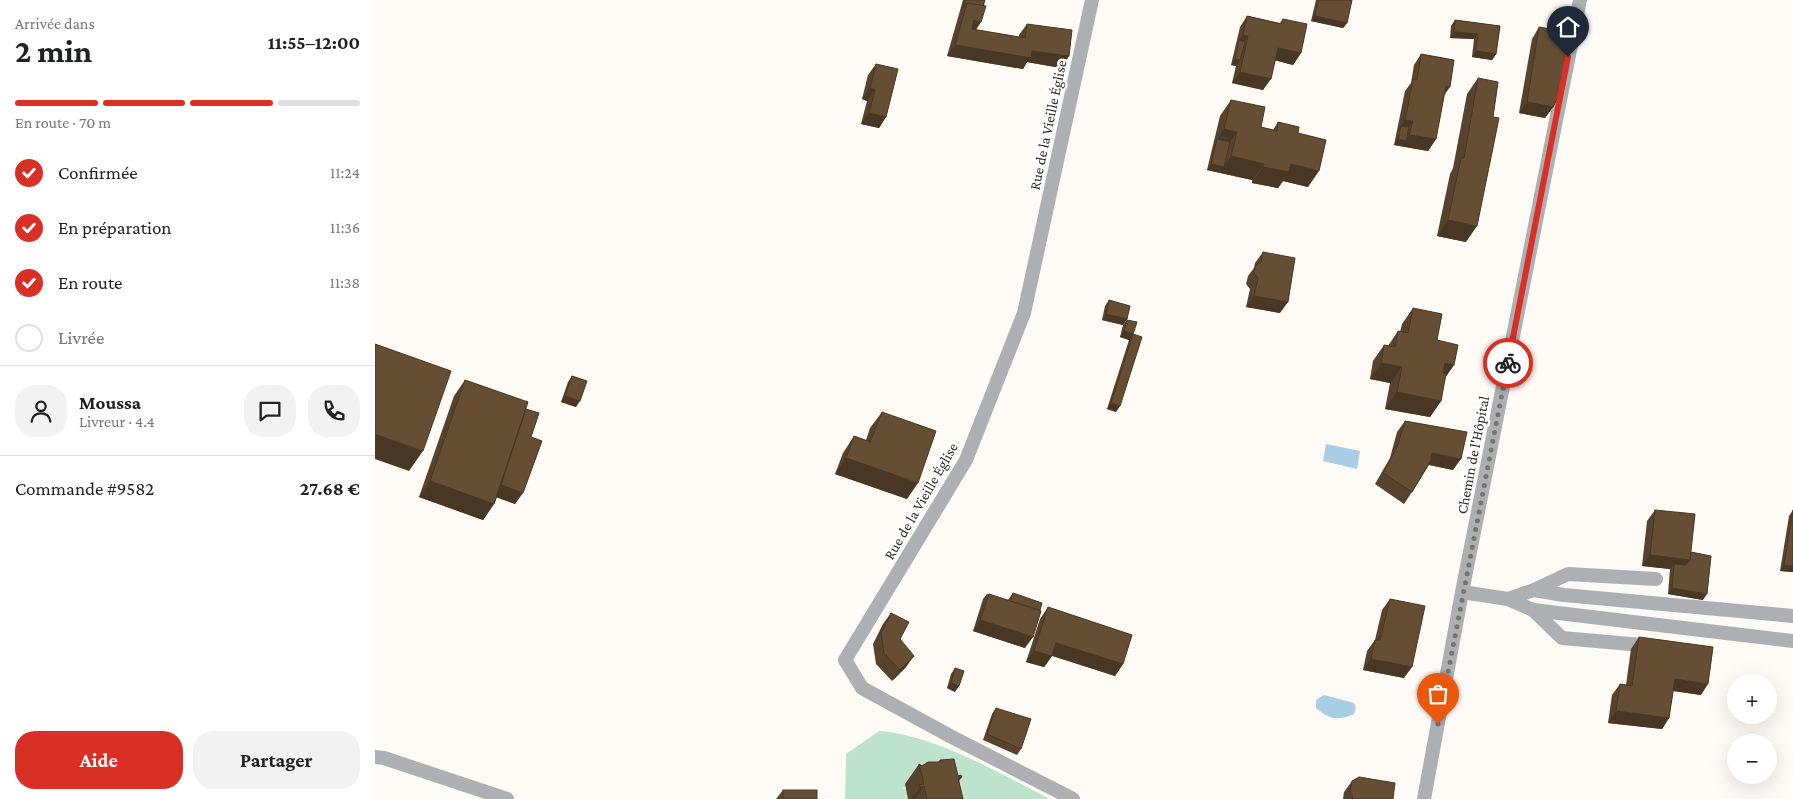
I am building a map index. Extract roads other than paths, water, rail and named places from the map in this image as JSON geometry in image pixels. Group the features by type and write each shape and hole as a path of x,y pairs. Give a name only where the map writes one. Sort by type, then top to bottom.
{"street":[{"name":"Rue de la Vieille Église","path":"1073,799 949,736 862,688 845,660 966,460 1025,313 1092,0"},
{"name":"Chemin de l'Hôpital","path":"1424,799 1462,592 1579,0"},
{"path":"1508,599 1535,590 1569,574 1656,579"},
{"path":"1535,590 1565,595 1793,616"},
{"path":"1462,592 1508,599 1533,610 1793,641"},
{"path":"1533,610 1562,638 1671,647"},
{"path":"375,757 384,758 507,799"}],"water":[{"path":"1326,444 1360,451 1357,469 1323,461"},
{"path":"1324,695 1354,703 1356,708 1354,714 1343,718 1334,718 1326,715 1316,708 1316,700"}]}
